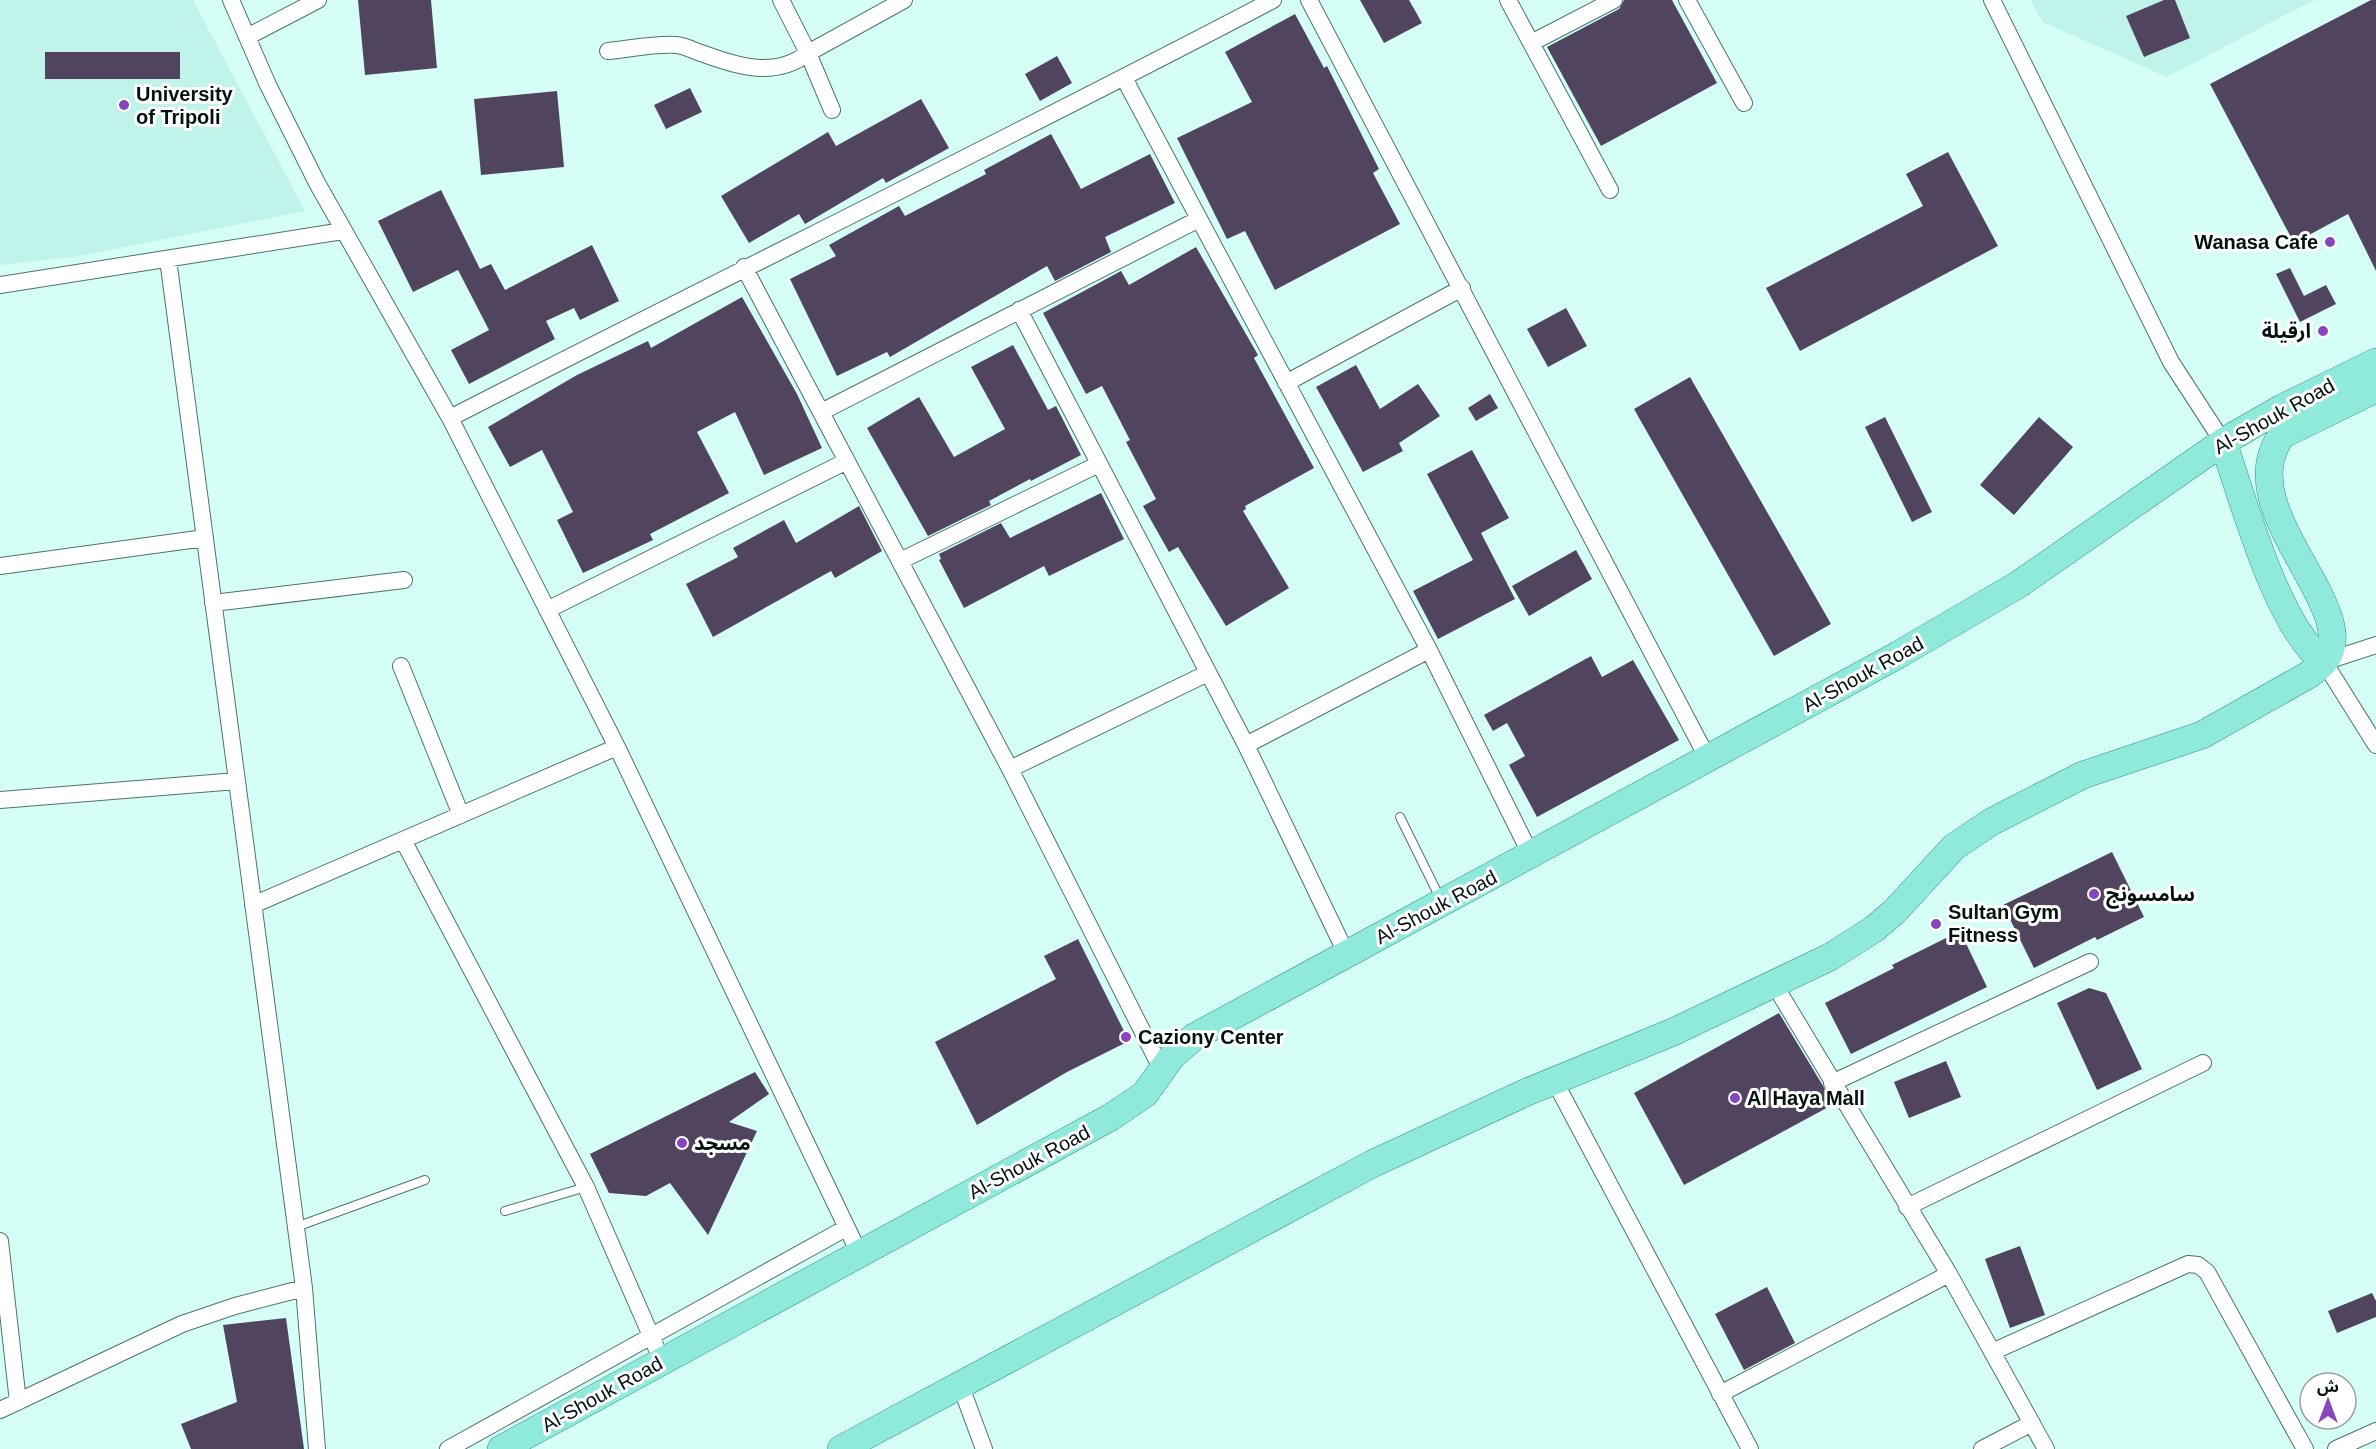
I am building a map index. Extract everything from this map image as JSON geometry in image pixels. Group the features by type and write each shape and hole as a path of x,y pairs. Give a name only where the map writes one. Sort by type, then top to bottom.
{"main road":[{"name":"Al-Shouk Road","path":"2324,662 2332,644 2330,617 2282,525 2269,481 2274,446 2282,435 2287,418 2376,362"},
{"name":"Al-Shouk Road","path":"501,1449 656,1349 859,1253 1135,1103 1152,1087 1172,1056 1194,1036 1888,660 2019,584 2223,442 2376,389"},
{"path":"841,1449 1372,1164 1554,1080 1673,1032 1830,957 1874,929 1894,912 1954,847 1991,822 2083,775 2202,735 2298,682 2324,662 2301,640 2279,595 2223,442"}],"street":[{"path":"231,0 292,134 343,231 450,418 617,747 859,1253"},
{"path":"247,37 318,0"},
{"path":"781,0 808,53 832,110"},
{"path":"608,51 678,45 728,63 755,69 776,68 795,63 808,53 904,0"},
{"path":"450,418 744,267 1124,78 1273,0"},
{"path":"1309,0 1708,759"},
{"path":"1508,0 1533,42 1610,190"},
{"path":"1533,42 1614,0"},
{"path":"1687,0 1744,103"},
{"path":"1992,0 2171,362 2223,442"},
{"path":"1124,78 1429,650 1531,855"},
{"path":"821,412 1199,219"},
{"path":"0,285 343,231"},
{"path":"168,259 304,1288 317,1449"},
{"path":"744,267 1010,769 1162,1070"},
{"path":"1286,383 1462,288"},
{"path":"1019,310 1246,745 1347,955"},
{"path":"547,609 847,461"},
{"path":"900,561 1099,464"},
{"path":"0,566 205,538"},
{"path":"213,603 404,580"},
{"path":"2376,645 2324,662 2376,745"},
{"path":"1246,745 1429,650"},
{"path":"401,666 461,815"},
{"path":"1010,769 1208,673"},
{"path":"253,905 617,747"},
{"path":"0,800 237,781"},
{"path":"403,840 586,1187 656,1349"},
{"path":"1832,1083 2090,962"},
{"path":"1774,984 1949,1274 2046,1449"},
{"path":"1907,1207 2203,1063"},
{"path":"1554,1080 1750,1449"},
{"path":"448,1449 656,1349 846,1228"},
{"path":"0,1241 18,1402"},
{"path":"1992,1352 2188,1264 2198,1265 2207,1272 2305,1449"},
{"path":"1720,1394 1949,1274"},
{"path":"0,1410 182,1324 235,1306 304,1288"},
{"path":"960,1384 984,1449"},
{"path":"1982,1449 2032,1423"},
{"path":"2336,1449 2376,1431"}],"lane":[{"path":"1400,817 1442,903"},
{"path":"296,1227 425,1180"},
{"path":"505,1211 586,1187"}],"shaded area":[{"name":"University of Tripoli","path":"0,0 193,0 305,211 80,256 0,265"},
{"path":"2030,0 2314,0 2167,77 2043,22"}],"building":[{"path":"358,0 431,0 437,68 365,75"},
{"path":"1360,0 1409,0 1422,23 1384,43"},
{"path":"1624,0 1672,0 1717,83 1601,146 1547,47 1619,9"},
{"path":"2164,0 2175,0 2190,38 2144,57 2126,16"},
{"path":"2371,0 2376,0 2376,271 2348,214 2294,243 2210,84"},
{"path":"1295,14 1324,68 1327,66 1379,169 1373,173 1400,224 1275,290 1245,231 1227,239 1177,138 1252,102 1225,52"},
{"path":"45,52 180,52 180,79 45,79"},
{"path":"1057,56 1072,83 1040,101 1025,74"},
{"path":"690,88 702,112 666,129 654,105"},
{"path":"557,91 564,167 481,175 474,99"},
{"path":"921,99 949,148 886,183 883,178 805,224 799,214 749,243 721,196 828,132 836,146"},
{"path":"1051,134 1081,189 1150,154 1175,203 1105,237 1111,252 1055,281 1047,266 890,357 887,352 837,376 790,279 836,256 829,245 899,206 905,216 986,174 984,170"},
{"path":"1948,152 1998,246 1800,351 1766,288 1923,206 1906,174"},
{"path":"441,190 480,269 491,264 505,290 592,245 619,301 580,320 574,308 546,321 555,339 469,384 451,350 489,330 458,270 413,292 378,221"},
{"path":"1196,247 1258,355 1254,358 1314,468 1245,506 1246,509 1243,511 1289,588 1226,626 1178,547 1169,552 1143,506 1156,499 1126,442 1130,440 1102,386 1086,394 1043,313 1121,271 1129,285"},
{"path":"2290,268 2304,296 2326,285 2336,304 2300,322 2276,274"},
{"path":"742,297 797,394 822,448 764,475 735,412 697,432 729,493 650,534 653,540 583,573 557,520 573,512 542,450 510,467 488,427 577,375 648,341 651,348"},
{"path":"1566,308 1587,346 1548,367 1527,329"},
{"path":"1013,345 1048,410 1056,406 1081,455 1031,481 1030,479 989,501 991,505 928,536 867,428 919,397 954,457 1005,429 971,367"},
{"path":"1356,365 1380,409 1418,384 1440,416 1399,443 1403,451 1363,472 1316,387"},
{"path":"1690,377 1831,624 1774,656 1634,409"},
{"path":"1490,394 1498,408 1476,421 1468,408"},
{"path":"1885,417 1932,512 1912,522 1865,427"},
{"path":"2039,417 2073,447 2014,515 1980,485"},
{"path":"1472,450 1509,518 1481,533 1515,599 1438,639 1413,591 1473,560 1427,474"},
{"path":"1101,493 1124,539 1049,576 1044,566 964,608 939,560 941,559 939,554 1001,523 1010,538"},
{"path":"859,506 882,551 835,578 831,571 713,637 686,584 738,557 733,548 784,520 796,543"},
{"path":"1576,550 1592,579 1529,616 1512,586"},
{"path":"1591,656 1602,677 1633,660 1679,740 1537,817 1509,765 1525,756 1507,723 1493,731 1484,715"},
{"path":"2112,852 2144,917 2097,940 2095,937 2034,968 2003,905"},
{"path":"1960,931 1987,987 1851,1054 1825,1003 1894,968 1892,965"},
{"path":"1078,939 1129,1041 1067,1072 977,1125 935,1042 1056,979 1044,956"},
{"path":"2089,988 2106,993 2142,1069 2097,1090 2057,1003"},
{"name":"Al Haya Mall","path":"1779,1013 1834,1104 1684,1185 1634,1093"},
{"path":"1946,1061 1961,1097 1909,1118 1894,1082"},
{"name":"مسجد","path":"755,1072 769,1094 729,1122 757,1131 708,1235 670,1183 646,1196 609,1193 590,1154"},
{"path":"2020,1246 2045,1315 2010,1328 1985,1259"},
{"path":"1767,1287 1795,1343 1744,1370 1715,1314"},
{"path":"2372,1293 2376,1301 2376,1317 2337,1333 2328,1311"},
{"path":"286,1318 304,1449 191,1449 181,1424 237,1402 223,1325"}],"place":[{"name":"University of Tripoli","path":"124,105"},
{"name":"Wanasa Cafe","path":"2330,242"},
{"name":"ارقيلة","path":"2323,331"},
{"name":"سامسونج","path":"2094,894"},
{"name":"Sultan Gym Fitness","path":"1936,924"},
{"name":"Caziony Center","path":"1126,1037"},
{"name":"Al Haya Mall","path":"1735,1098"},
{"name":"مسجد","path":"682,1143"}]}
